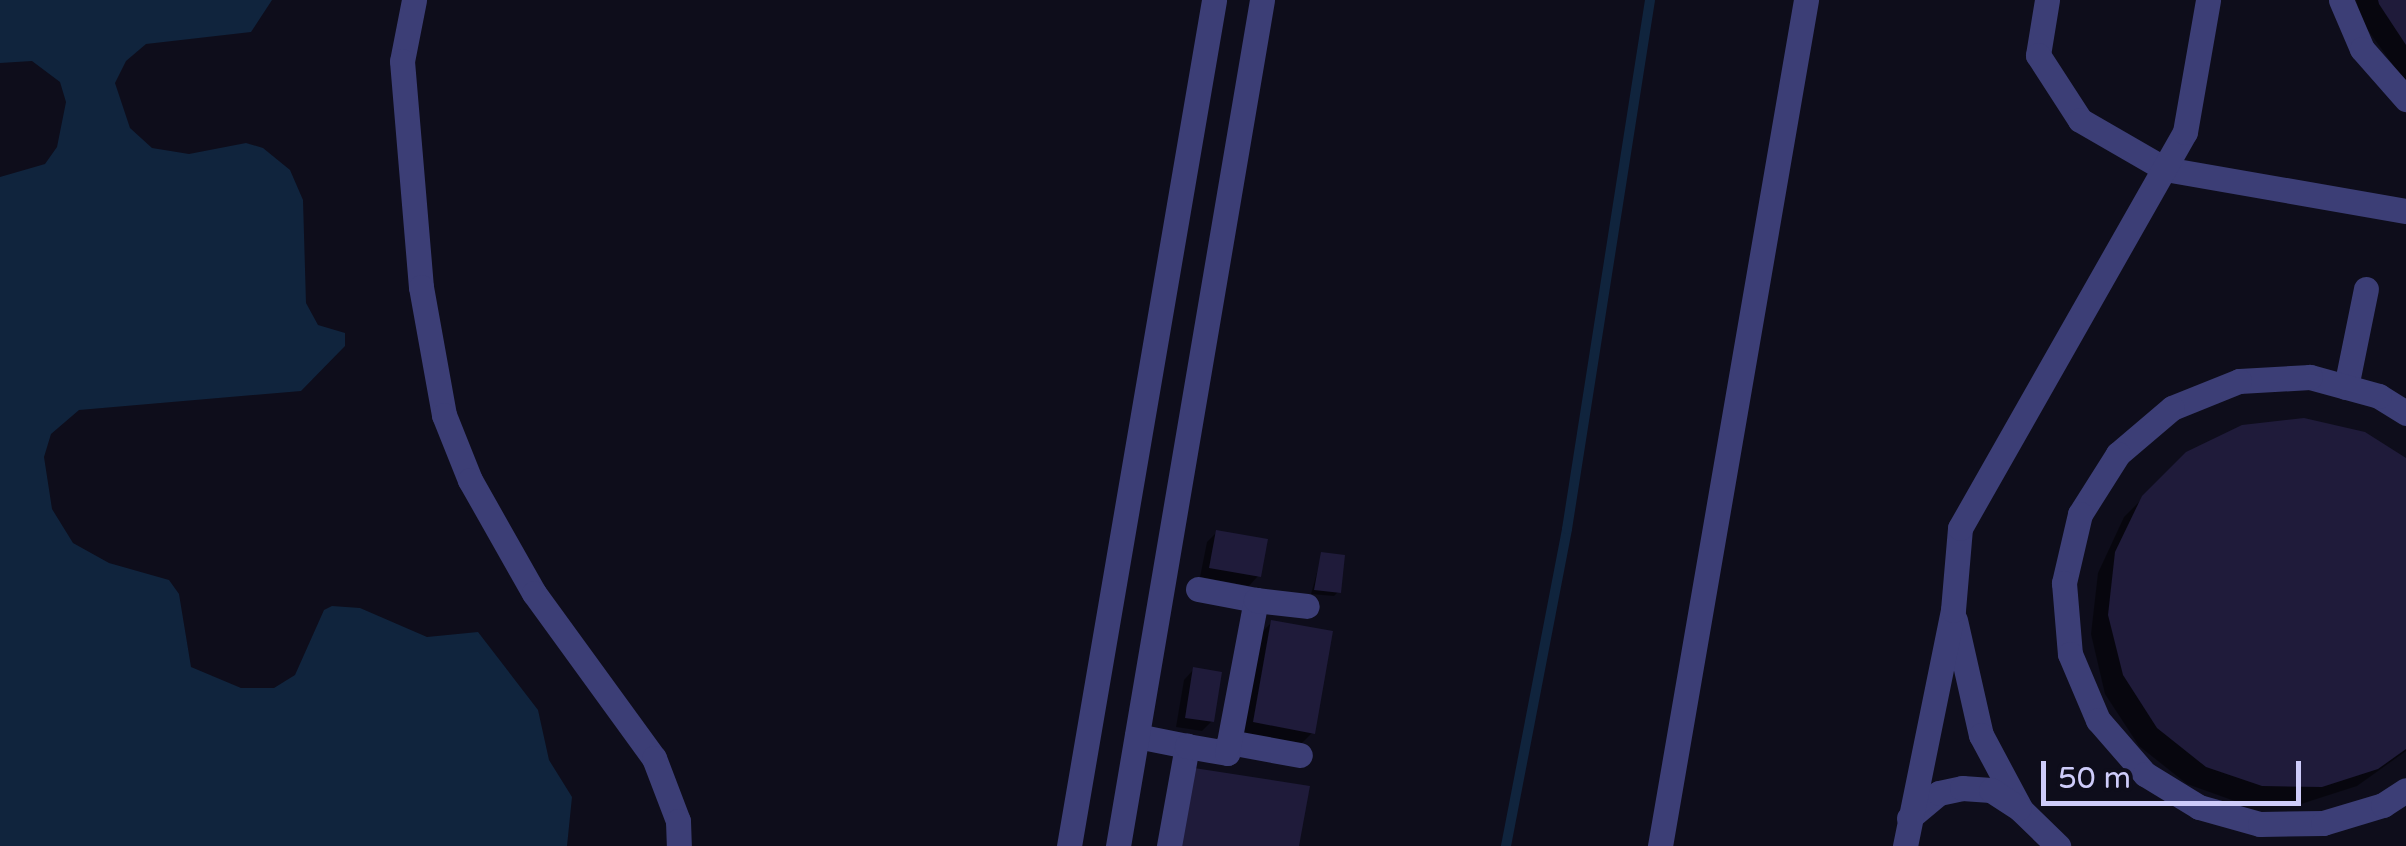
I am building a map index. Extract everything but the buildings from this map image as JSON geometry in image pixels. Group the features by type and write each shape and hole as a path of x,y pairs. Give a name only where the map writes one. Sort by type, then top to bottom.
{"street":[{"path":"414,0 402,62 421,287 444,415 470,480 534,593 654,758 678,820 678,846"},
{"path":"1069,846 1214,0"},
{"path":"1118,846 1262,0"},
{"path":"1660,846 1806,0"},
{"path":"2047,0 2038,55 2057,93 2080,120 2166,169 2406,210"},
{"path":"1905,846 1953,610 1960,528 2185,132 2208,0"},
{"path":"2341,0 2362,50 2406,99"},
{"path":"2346,387 2366,289"},
{"path":"2406,413 2379,396 2310,377 2239,382 2172,408 2118,454 2080,514 2068,566 2070,654 2098,720 2145,774 2199,807 2260,824 2323,823 2384,805 2406,790"},
{"path":"1198,588 1307,606"},
{"path":"1137,736 1227,754 1256,600"},
{"path":"1953,610 1981,735 2021,810"},
{"path":"1228,742 1300,755"},
{"path":"1169,846 1187,746"},
{"path":"1910,818 1939,793 1962,788 1990,790 2021,810 2058,846"}],"water":[{"path":"0,0 272,0 251,32 146,44 126,61 115,83 130,128 152,148 189,154 246,143 263,148 290,170 303,200 306,303 318,325 345,333 345,346 301,391 79,410 51,434 44,457 52,509 73,543 109,563 169,580 179,594 191,667 241,688 274,688 295,675 324,610 332,606 360,608 427,637 478,632 538,710 549,760 572,797 567,846 0,846 0,177 45,164 57,147 66,102 60,82 32,61 0,63"}],"waterway":[{"path":"1506,846 1567,529 1650,0"}]}
